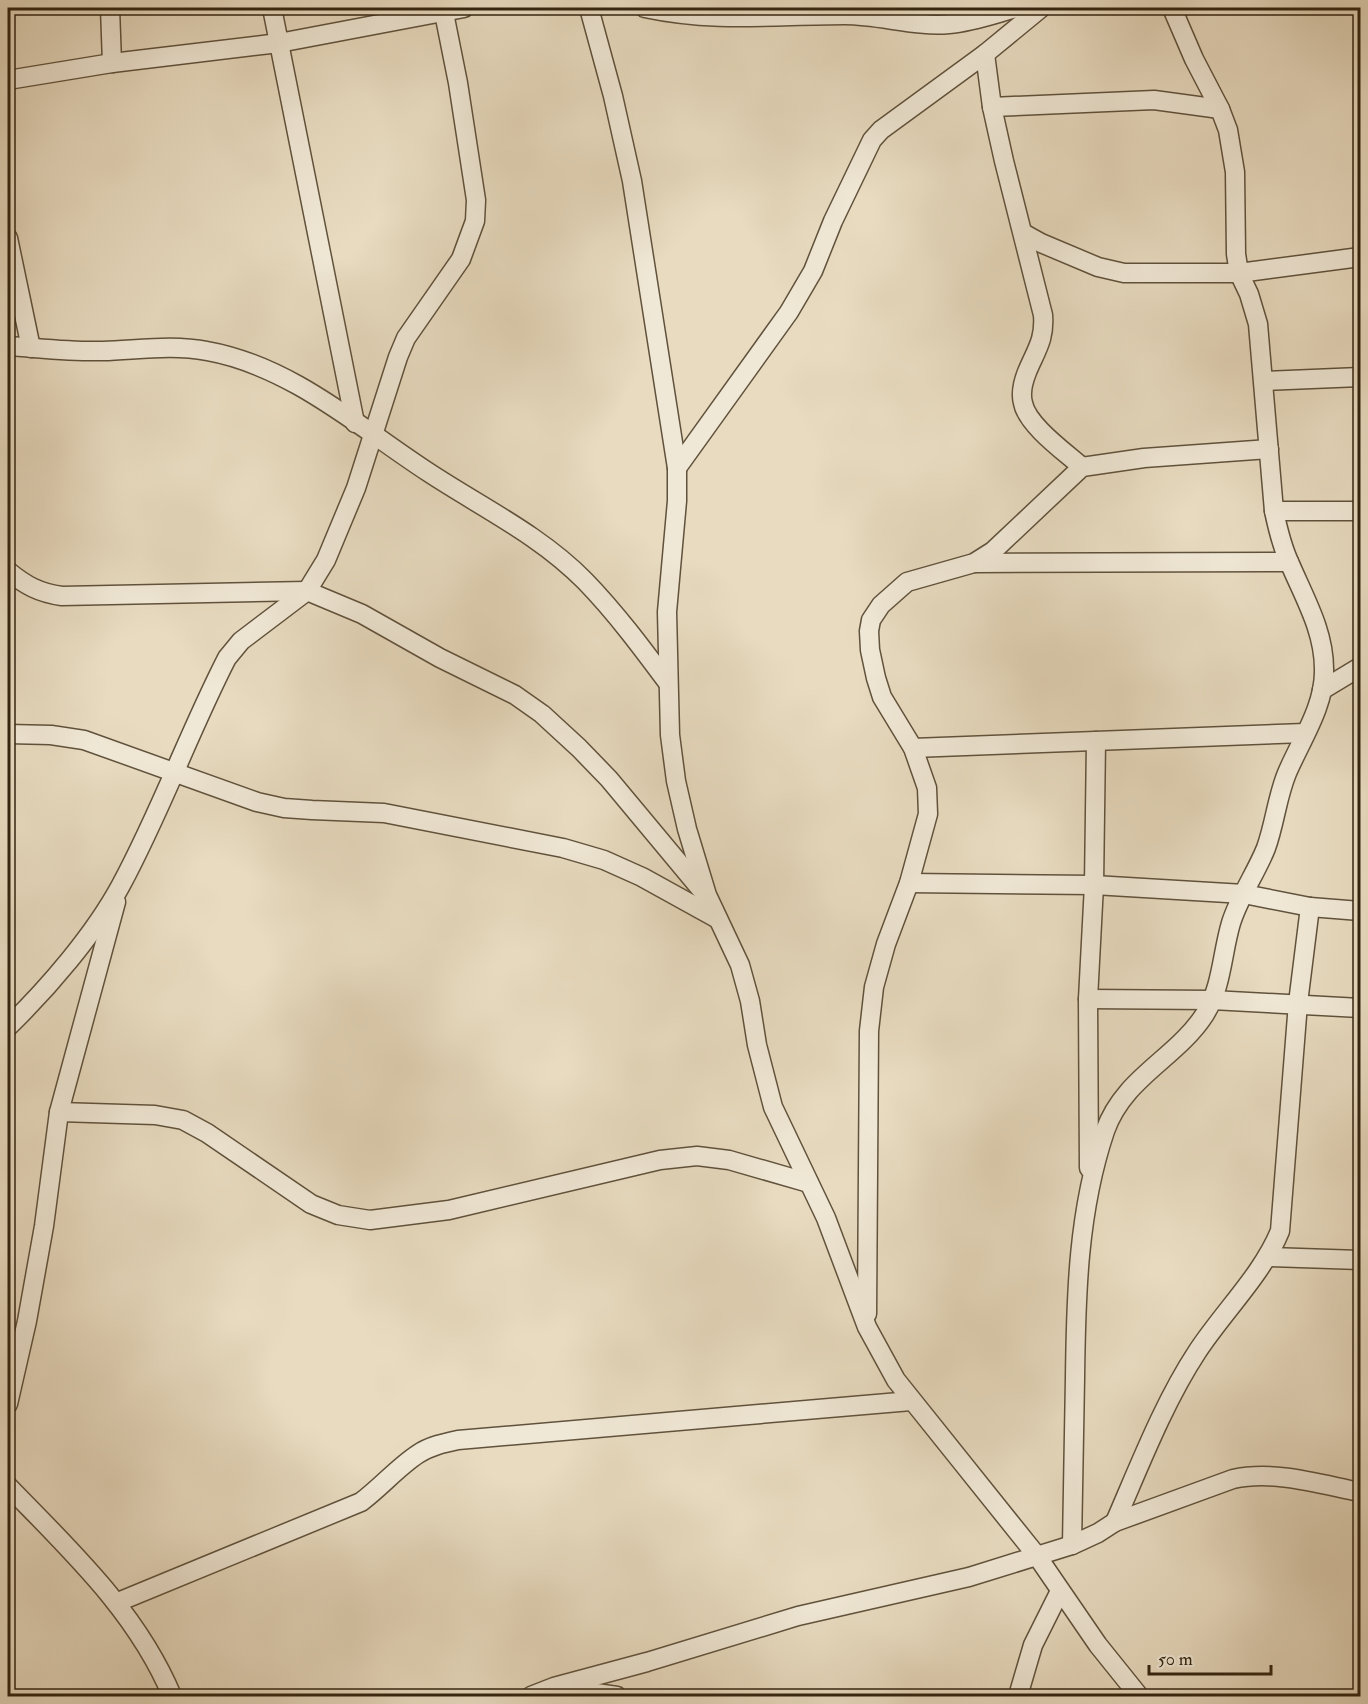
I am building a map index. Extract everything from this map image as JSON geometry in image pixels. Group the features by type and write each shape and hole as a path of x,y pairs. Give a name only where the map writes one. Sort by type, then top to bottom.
{"street":[{"path":"110,8 112,63"},
{"path":"272,8 356,423"},
{"path":"8,80 112,63 279,43 464,8"},
{"path":"589,8 613,96 632,181 677,468 677,501 667,612 670,735 676,781 687,829 707,896 740,965 750,1001 756,1045 773,1107 826,1218 867,1328 896,1380 1037,1556 1098,1645 1139,1696"},
{"path":"645,8 697,16 736,18 856,11 928,24 969,21 1016,8"},
{"path":"677,468 789,312 813,271 833,221 872,140 888,124 985,54 1041,8"},
{"path":"1072,1545 1076,1300 1082,1226 1089,1187 1113,1111 1141,1076 1181,1042 1205,1015 1212,1000 1219,980 1232,921 1265,849 1286,775 1322,690 1325,672 1319,631 1289,562 1274,511 1258,324 1239,273 1235,239 1237,199 1231,144 1220,109 1194,59 1172,8"},
{"path":"8,1027 40,996 92,930 121,886 227,658 241,641 307,591 333,546 356,488 406,338 461,260 470,240 475,221 476,200 444,10"},
{"path":"985,54 992,107 1043,315 1042,339 1021,389 1023,404 1028,414 1045,434 1082,467"},
{"path":"992,107 1154,100 1220,109"},
{"path":"1023,232 1041,243 1114,271 1239,273 1360,257"},
{"path":"8,238 31,348"},
{"path":"8,346 71,350 173,348 206,350 241,359 282,377 322,400 429,473 513,524 553,553 584,580 622,622 669,683"},
{"path":"1264,381 1360,377"},
{"path":"974,563 1013,534 1082,467 1144,458 1269,449"},
{"path":"1274,511 1360,511"},
{"path":"867,1328 870,1031 874,987 886,944 909,883 928,814 927,788 913,748 882,697 879,688 870,650 871,620 881,605 907,582 974,563 1289,562"},
{"path":"8,573 44,593 62,596 307,591 386,627 440,658 515,695 542,714 609,780 707,896"},
{"path":"1322,690 1360,667"},
{"path":"913,748 1305,733"},
{"path":"8,734 51,735 84,740 256,802 275,806 384,813 563,848 604,860 642,877 718,919"},
{"path":"1089,1187 1088,999 1095,885 1096,741"},
{"path":"909,883 1095,885 1244,894 1310,907 1360,911"},
{"path":"8,1404 27,1321 44,1226 59,1112 121,886"},
{"path":"1115,1522 1184,1373 1267,1257 1280,1231 1298,1003 1310,907"},
{"path":"1088,999 1212,1000 1360,1008"},
{"path":"59,1112 155,1115 183,1120 207,1133 311,1204 338,1215 370,1220 449,1210 660,1160 688,1157 729,1160 809,1183"},
{"path":"1267,1257 1360,1260"},
{"path":"118,1602 361,1502 417,1454 436,1445 458,1440 911,1401"},
{"path":"531,1696 554,1687 648,1662 798,1616 932,1587 1037,1556 1072,1545 1115,1522 1192,1493 1252,1475 1276,1476 1360,1492"},
{"path":"8,1486 118,1602 148,1646 172,1696"},
{"path":"1018,1696 1033,1645 1060,1591"},
{"path":"554,1687 617,1696"}]}
